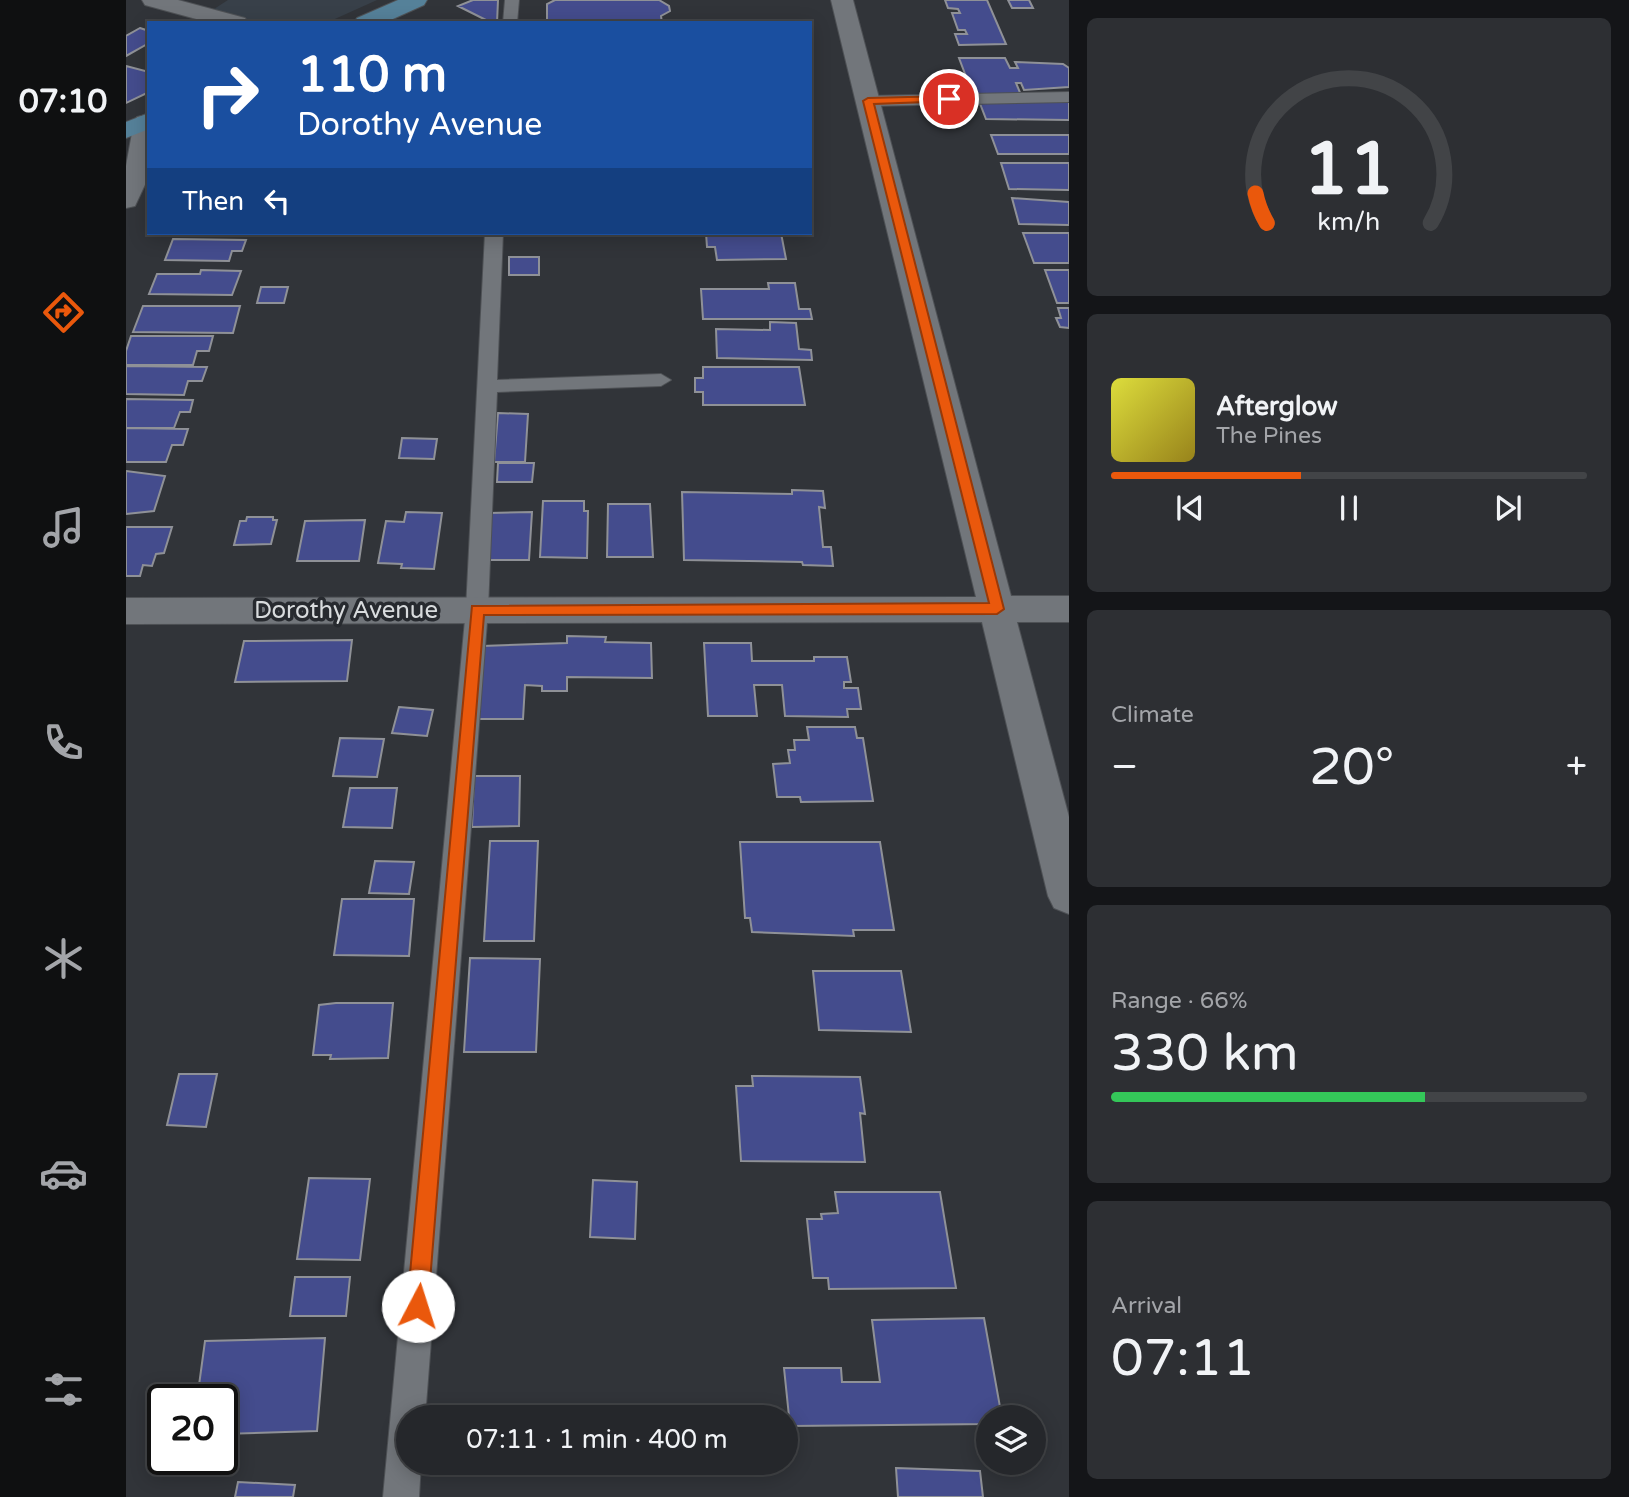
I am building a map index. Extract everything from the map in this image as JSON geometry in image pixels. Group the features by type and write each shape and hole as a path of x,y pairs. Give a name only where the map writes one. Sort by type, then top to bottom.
{"main road":[{"path":"369,21 416,0"}],"street":[{"path":"153,0 230,21"},
{"path":"842,0 1069,896"},
{"path":"126,200 138,171 142,134"},
{"name":"Dorothy Avenue","path":"126,611 1069,609"}],"lane":[{"path":"510,21 512,0"},
{"path":"868,101 1069,97"},
{"path":"409,1405 477,609 494,235"},
{"path":"487,386 661,380"},
{"path":"401,1497 403,1475"}],"shaded area":[{"path":"228,0 377,0 330,21 210,21 200,18"}],"building":[{"path":"473,0 498,0 497,21 484,21 486,20 458,6"},
{"path":"555,0 659,0 669,6 670,11 661,16 662,21 547,21 547,4"},
{"path":"945,0 987,0 1006,44 959,45 955,34 967,34 965,30 958,30 952,13 960,13 958,9 948,8"},
{"path":"1008,0 1029,0 1033,8 1012,8"},
{"path":"140,28 147,30 147,44 126,56 126,36"},
{"path":"959,58 1005,58 1010,68 1018,68 1015,62 1063,64 1069,68 1069,87 1024,90 1021,83 1016,83 1021,95 973,95"},
{"path":"126,66 147,71 147,93 126,103"},
{"path":"979,101 1069,101 1069,120 986,119"},
{"path":"991,135 1069,135 1069,154 998,154"},
{"path":"1001,163 1069,163 1069,190 1009,189"},
{"path":"1012,198 1069,202 1069,225 1019,224"},
{"path":"1023,233 1069,233 1069,263 1034,263"},
{"path":"706,235 781,235 786,259 717,260 715,247 707,247"},
{"path":"173,239 246,240 242,251 232,251 229,261 165,260"},
{"path":"509,257 539,257 539,275 509,275"},
{"path":"201,270 241,271 232,295 149,294 157,274 200,274"},
{"path":"1045,270 1069,270 1069,303 1057,303"},
{"path":"768,283 795,283 799,309 810,309 812,319 703,319 701,289 769,289"},
{"path":"261,287 288,287 284,303 257,303"},
{"path":"143,306 240,306 233,333 133,332"},
{"path":"1058,308 1069,308 1069,328 1060,327 1056,318 1061,318"},
{"path":"770,322 796,323 799,349 811,350 812,360 717,358 716,329 770,330"},
{"path":"131,336 213,336 209,351 197,351 193,365 126,365 126,351"},
{"path":"126,366 207,367 202,381 188,381 184,395 126,394"},
{"path":"703,367 799,367 805,405 703,405 703,392 695,392 695,378 703,378"},
{"path":"126,399 193,400 190,412 180,412 174,428 126,428"},
{"path":"498,413 528,414 525,462 494,462"},
{"path":"126,428 188,429 183,445 172,445 166,462 126,462"},
{"path":"402,438 437,439 434,459 399,458"},
{"path":"498,463 534,463 532,482 497,482"},
{"path":"126,471 165,476 154,511 126,514"},
{"path":"792,490 823,491 825,508 819,507 823,547 831,547 833,566 803,565 802,562 684,560 682,492 792,494"},
{"path":"543,501 584,501 584,511 588,511 587,558 540,557"},
{"path":"608,504 650,504 653,557 607,557"},
{"path":"406,512 442,513 434,569 401,568 402,564 378,563 386,521 404,522"},
{"path":"532,512 529,560 485,560 489,513"},
{"path":"247,517 273,517 273,520 277,520 271,544 234,545 240,521 246,521"},
{"path":"365,520 359,561 297,561 305,521"},
{"path":"126,527 172,527 164,553 156,554 152,566 143,565 140,576 126,576"},
{"path":"567,636 606,637 605,642 651,643 652,678 567,677 567,691 542,691 542,686 525,685 523,719 476,719 482,646 567,643"},
{"path":"352,640 347,681 235,682 244,641"},
{"path":"704,643 751,643 752,661 814,661 814,657 847,657 851,682 844,682 844,688 858,688 861,709 847,709 848,717 785,716 782,685 754,685 757,716 708,716"},
{"path":"399,707 433,710 427,736 392,733"},
{"path":"807,727 855,727 857,738 863,738 873,801 801,802 800,797 777,797 773,764 790,763 788,750 795,750 794,740 809,740"},
{"path":"340,738 384,739 377,777 333,776"},
{"path":"474,776 520,776 519,826 472,827"},
{"path":"350,788 397,788 392,828 343,827"},
{"path":"490,841 538,841 534,941 484,941"},
{"path":"740,842 880,842 894,930 853,930 854,936 752,932 750,918 745,918"},
{"path":"375,861 414,862 409,894 369,893"},
{"path":"342,899 414,899 409,956 334,955"},
{"path":"470,958 540,959 536,1052 464,1052"},
{"path":"813,971 901,971 911,1032 819,1030"},
{"path":"393,1003 388,1058 330,1059 331,1055 313,1055 319,1005"},
{"path":"179,1074 217,1074 206,1127 167,1125"},
{"path":"752,1076 860,1077 865,1114 860,1113 865,1162 741,1161 736,1086 753,1086"},
{"path":"309,1178 370,1179 360,1260 297,1259"},
{"path":"593,1180 637,1182 635,1239 590,1237"},
{"path":"835,1192 940,1192 956,1288 829,1289 828,1278 813,1278 807,1219 822,1219 821,1214 838,1213"},
{"path":"295,1277 350,1277 346,1316 290,1316"},
{"path":"984,1318 1000,1405 976,1405 976,1424 798,1426 798,1405 788,1405 784,1368 841,1368 842,1382 880,1382 872,1320"},
{"path":"325,1338 317,1431 238,1433 238,1384 199,1384 205,1341"},
{"path":"896,1468 976,1471 976,1475 980,1475 983,1497 898,1497"},
{"path":"238,1482 295,1485 293,1497 235,1497"}],"route":[{"path":"418,1306 477,609 997,609 868,101 949,99"}]}
